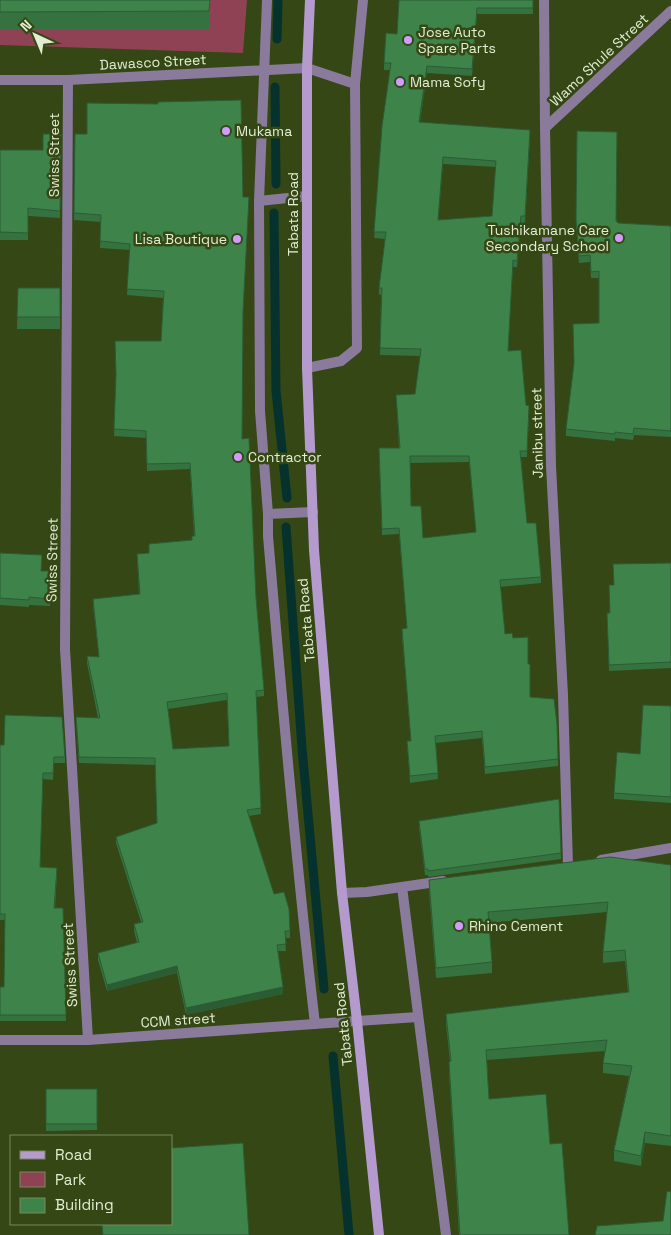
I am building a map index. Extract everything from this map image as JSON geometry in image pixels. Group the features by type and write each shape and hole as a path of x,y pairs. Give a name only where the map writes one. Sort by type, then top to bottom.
{"main road":[{"name":"Tabata Road","path":"310,0 307,68 307,368 314,550 342,892 380,1235"}],"street":[{"path":"267,0 259,201 260,411 268,536 299,886 315,1024"},
{"path":"307,368 341,362 357,348 356,84 363,0"},
{"name":"Janibu street","path":"544,0 551,466 572,865 671,848"},
{"name":"Wamo Shule Street","path":"545,128 671,11"},
{"path":"307,68 356,84"},
{"name":"Dawasco Street","path":"0,80 68,80 307,68"},
{"name":"Swiss Street","path":"68,80 65,649 88,1040"},
{"path":"259,201 307,196"},
{"path":"268,514 313,512"},
{"path":"342,892 367,892 457,879"},
{"path":"402,887 446,1235"},
{"name":"CCM street","path":"0,1040 88,1040 418,1017"}],"green space":[{"path":"0,0 247,0 243,53 0,45"}],"building":[{"path":"0,0 210,0 209,11 0,12"},
{"path":"399,0 533,0 533,8 477,8 472,69 427,66 419,122 530,130 525,216 521,216 517,261 513,260 508,351 521,350 526,405 529,406 527,451 520,451 527,523 536,523 541,577 500,580 505,634 512,633 513,638 528,637 530,697 554,699 558,759 485,767 482,731 435,736 438,773 410,776 407,741 411,741 402,629 407,628 399,528 382,529 379,448 400,448 396,395 415,394 421,349 380,348 382,288 379,288 386,232 374,232 382,126 391,63 384,63 386,33 397,34","holes":["443,157 496,161 492,216 438,220","410,456 469,456 476,532 423,538 421,506 411,506"]},
{"path":"241,100 243,197 249,197 243,312 242,439 249,438 256,598 264,690 256,691 261,808 247,810 274,894 284,892 289,909 290,931 285,931 286,944 277,945 283,987 186,1008 177,966 107,985 98,953 139,942 134,924 143,922 116,837 157,823 155,758 79,757 76,717 100,718 87,656 99,657 93,599 140,594 137,554 149,553 149,544 192,540 192,536 195,536 190,463 147,464 146,431 114,429 115,341 161,341 164,291 127,289 130,244 100,241 101,215 74,213 75,134 87,134 87,103 158,104 158,102","holes":["227,693 229,746 173,749 167,702"]},
{"path":"577,131 617,132 616,221 618,223 671,226 671,431 634,428 633,434 615,432 615,434 566,429 574,363 573,324 599,323 599,271 591,272 590,255 579,256 576,219"},
{"path":"43,134 61,134 60,211 28,208 28,233 0,232 0,150 43,150"},
{"path":"18,288 60,288 60,317 17,317"},
{"path":"0,553 42,555 41,571 52,571 50,599 29,597 29,600 0,598"},
{"path":"671,563 671,662 609,665 607,613 610,613 609,585 614,585 613,564"},
{"path":"643,705 671,706 671,797 614,793 617,752 640,754"},
{"path":"5,715 62,717 65,757 54,757 53,773 43,773 40,867 57,868 54,908 63,908 66,1015 0,1015 0,987 4,987 5,914 0,914 0,745 4,745"},
{"path":"559,799 561,853 428,871 428,869 425,869 419,821"},
{"path":"610,857 671,865 671,1136 645,1132 641,1156 614,1150 632,1066 603,1063 607,1040 486,1050 489,1099 546,1094 550,1144 562,1143 569,1235 460,1235 449,1062 451,1061 446,1014 629,992 625,950 603,952 608,902 488,912 492,962 436,968 429,880"},
{"path":"46,1089 97,1089 97,1124 46,1124"},
{"path":"243,1143 249,1235 103,1235 102,1225 172,1225 172,1148"},
{"path":"667,1191 671,1192 671,1235 595,1235 597,1226 663,1221"}],"waterway":[{"path":"277,39 278,0"},
{"path":"275,87 276,184"},
{"path":"274,213 276,391 287,498"},
{"path":"286,527 302,748 324,989"},
{"path":"333,1056 349,1235"}],"place":[{"name":"Jose Auto Spare Parts","path":"408,40"},
{"name":"Mama Sofy","path":"400,82"},
{"name":"Mukama","path":"226,131"},
{"name":"Tushikamane Care Secondary School","path":"619,238"},
{"name":"Lisa Boutique","path":"237,239"},
{"name":"Contractor","path":"238,457"},
{"name":"Rhino Cement","path":"459,926"}]}
